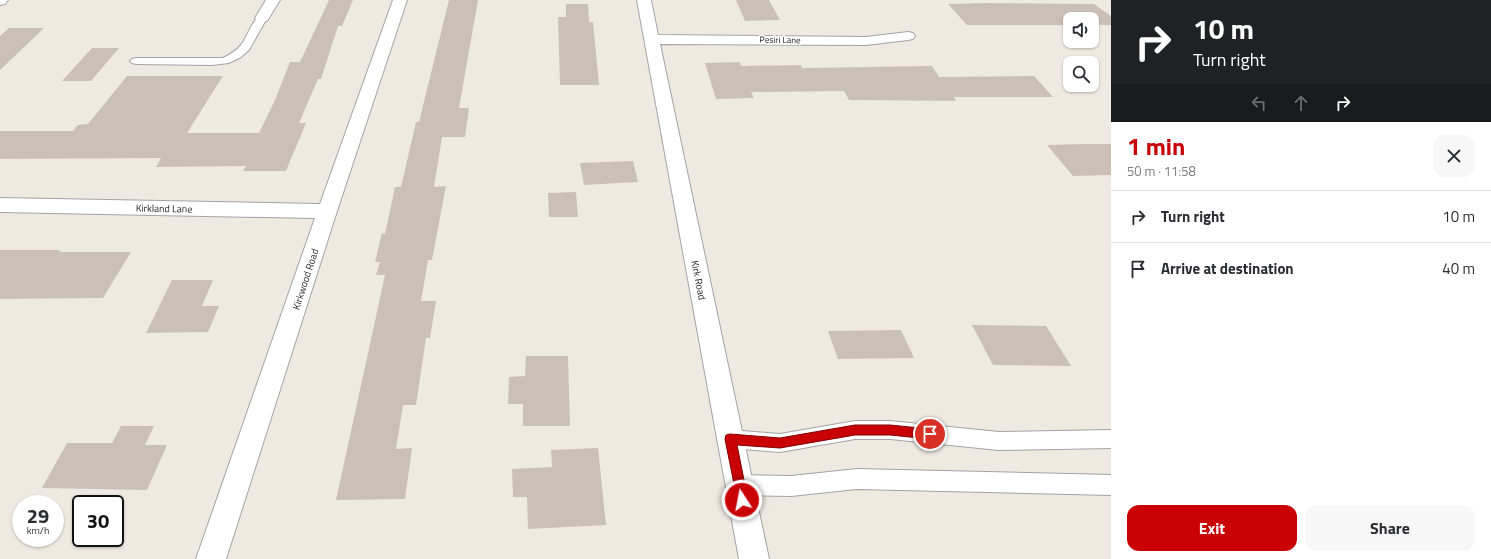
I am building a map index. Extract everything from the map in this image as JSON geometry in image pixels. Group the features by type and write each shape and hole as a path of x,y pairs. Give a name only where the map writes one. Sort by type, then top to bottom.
{"street":[{"path":"262,18 273,0"},
{"name":"Kirkwood Road","path":"211,559 327,211 400,0"},
{"name":"Kirk Road","path":"644,0 754,559"},
{"name":"Pesiri Lane","path":"652,39 866,41 908,36"},
{"name":"Kirkland Lane","path":"0,205 327,211"}],"lane":[{"path":"136,61 225,61 237,55 245,48 262,18"},
{"path":"730,439 780,443 855,430 890,430 999,441 1111,439"},
{"path":"739,485 791,486 857,479 1111,485"}],"building":[{"path":"329,0 353,0 342,26 338,26 321,79 318,79 299,123 306,123 286,171 243,171 246,166 156,167 161,158 0,159 0,131 73,131 78,125 88,124 127,76 223,76 187,133 259,133 275,100 290,62 300,62"},
{"path":"449,0 478,0 459,108 469,108 465,137 442,137 434,187 446,186 432,260 428,260 421,301 436,301 430,338 426,338 416,405 403,405 396,449 412,448 405,499 336,500 385,275 376,275 380,262 375,262 382,233 385,234 395,187 401,187 416,122 419,122"},
{"path":"736,0 769,0 780,20 745,21"},
{"path":"566,4 588,4 589,22 593,22 599,85 560,85 558,17 566,17"},
{"path":"948,4 1094,4 1111,16 1111,25 1099,25 1099,12 1063,12 1063,25 967,25"},
{"path":"9,28 44,28 0,70 0,36"},
{"path":"92,48 119,48 91,81 62,81"},
{"path":"740,62 741,66 801,65 802,68 932,66 939,77 1034,76 1053,97 954,97 956,101 849,100 844,91 751,92 754,98 716,99 705,63"},
{"path":"1111,144 1111,175 1073,176 1047,145"},
{"path":"633,161 638,182 584,185 580,163"},
{"path":"576,192 578,217 549,217 548,193"},
{"path":"0,250 131,252 103,298 0,299"},
{"path":"172,280 213,280 202,306 219,306 208,332 146,333"},
{"path":"972,325 1046,326 1071,366 993,365"},
{"path":"901,330 914,358 838,359 828,331"},
{"path":"526,356 568,356 570,426 523,426 523,404 508,404 509,377 525,376"},
{"path":"121,426 154,426 145,445 167,445 147,490 42,488 67,443 112,443"},
{"path":"598,448 606,525 528,529 527,497 513,497 512,469 552,467 551,450"}],"route":[{"path":"742,500 730,439 780,443 855,430 890,430 930,434"}]}
